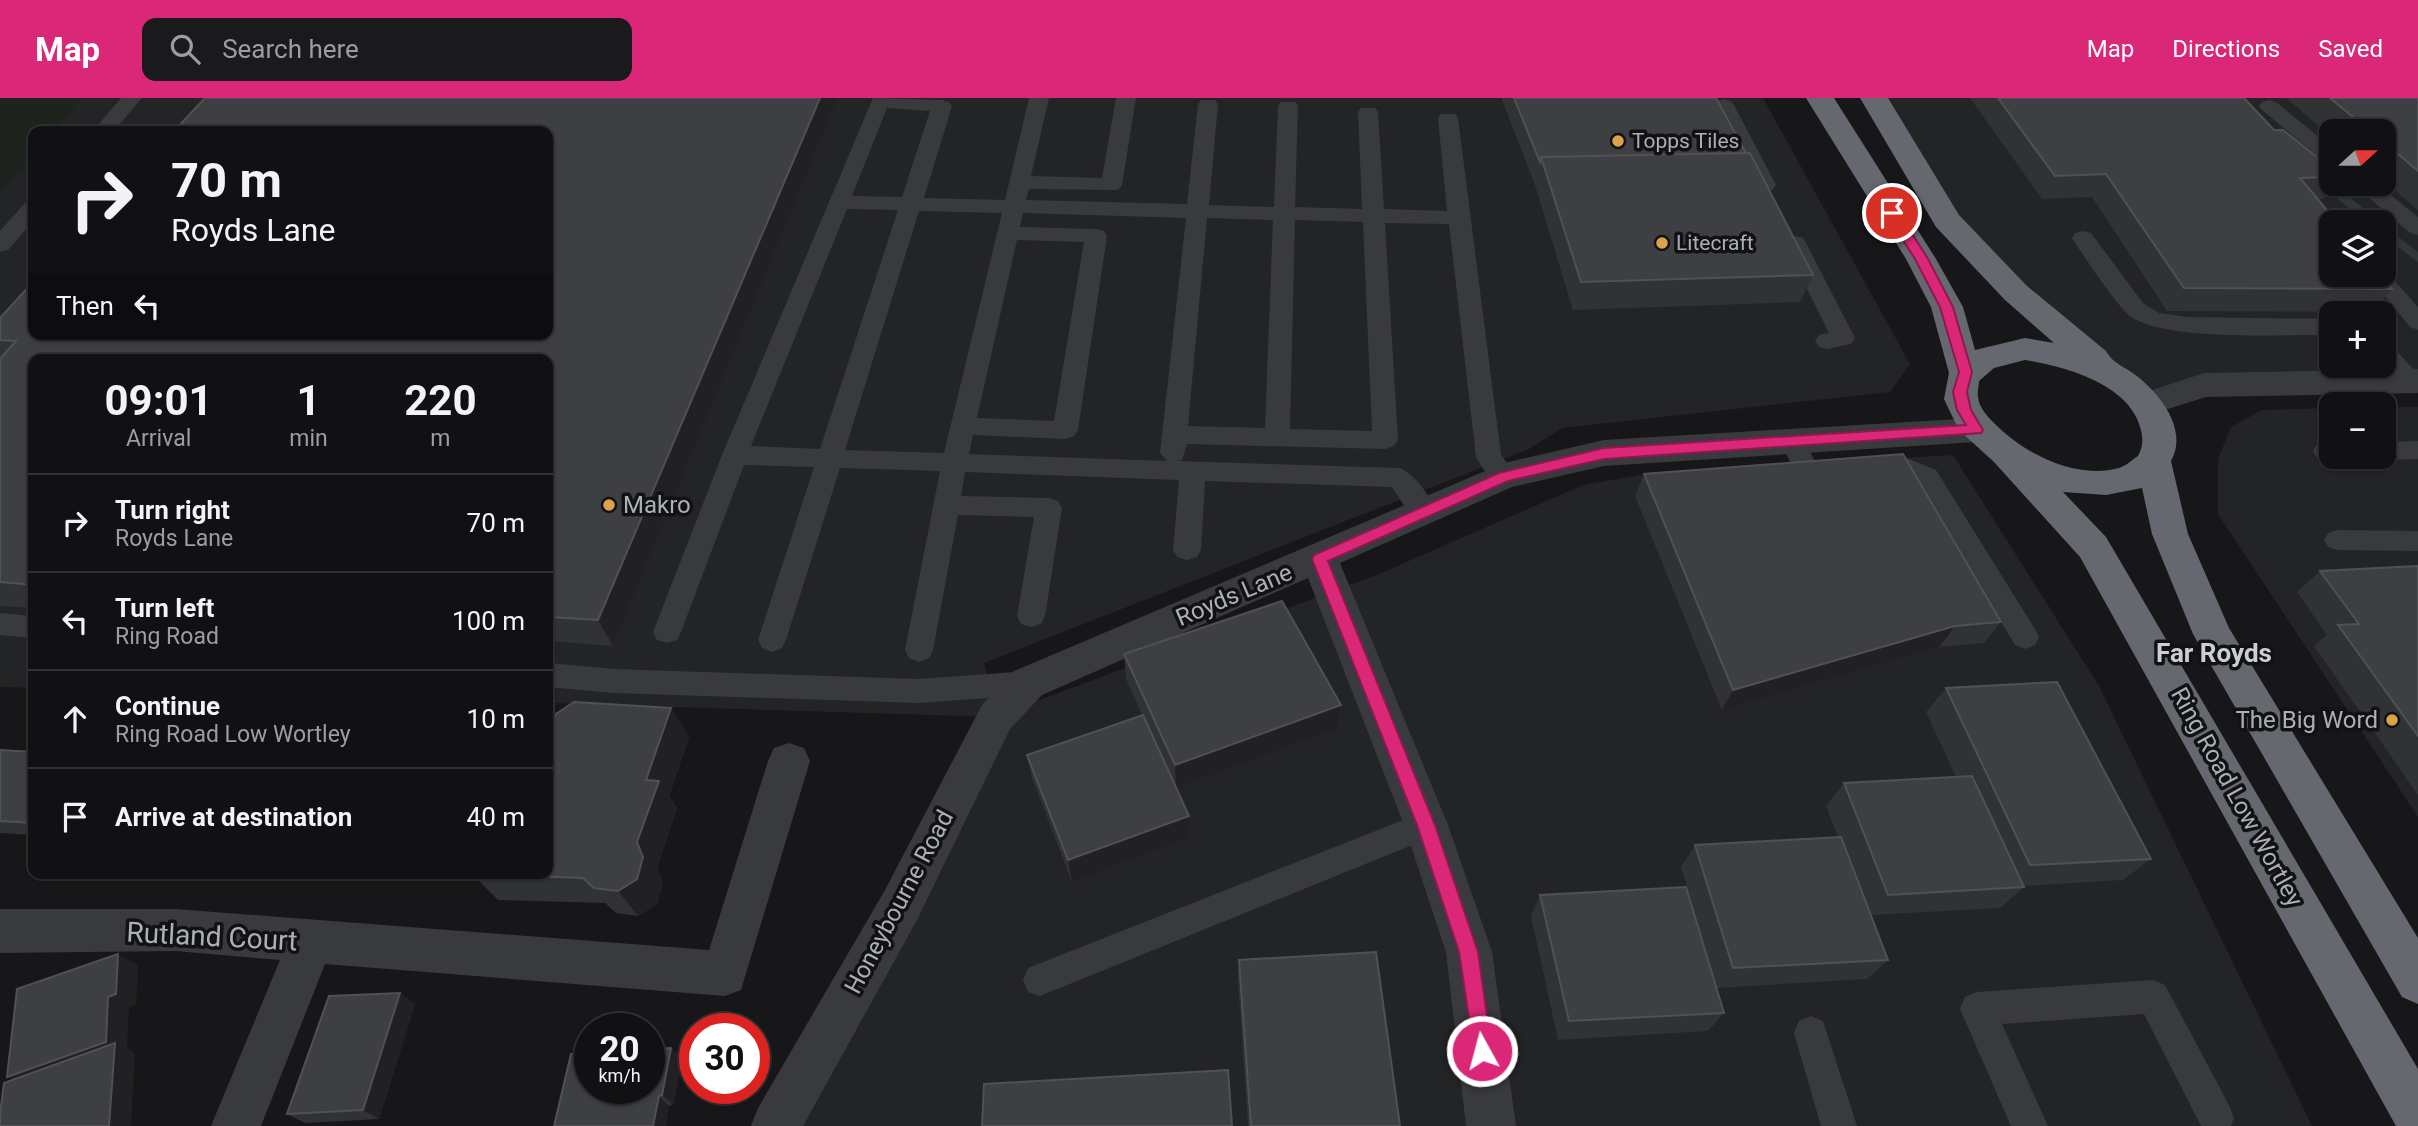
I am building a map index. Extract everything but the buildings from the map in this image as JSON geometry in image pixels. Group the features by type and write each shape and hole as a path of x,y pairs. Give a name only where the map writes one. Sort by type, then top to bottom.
{"highway":[{"path":"1820,98 1922,259 1947,307 1965,372"},
{"path":"1874,98 1947,220 2016,292 2115,377 2146,404 2160,432 2161,448 2154,462 2135,476 2084,482 2034,470 2010,457 1976,430 1964,410 1961,382 1965,372 1977,361 1998,352 2025,349 2055,353 2086,362 2115,377"},
{"name":"Ring Road Low Wortley","path":"2010,457 2093,547 2418,1117"},
{"path":"2154,462 2171,534 2212,634 2418,981"}],"street":[{"path":"2146,404 2204,386 2415,382"},
{"name":"Royds Lane","path":"1028,683 1320,559 1504,476 1604,453 1976,430"},
{"path":"1320,559 1426,825 1469,952 1491,1126"},
{"name":"Honeybourne Road","path":"776,1126 901,905 996,717 1028,683"},
{"path":"311,940 725,974 789,761"},
{"name":"Rutland Court","path":"0,931 175,930 311,940 236,1126"}],"lane":[{"path":"107,126 132,98"},
{"path":"919,650 962,426 1039,98"},
{"path":"838,202 910,204 1111,185 1126,98"},
{"path":"667,632 880,102 942,106 772,640"},
{"path":"1187,550 1182,471 1175,435 1208,104"},
{"path":"1724,105 1774,203"},
{"path":"1277,438 1288,106"},
{"path":"2269,106 2319,147"},
{"path":"1175,435 1385,440 1368,112"},
{"path":"1448,118 1489,457 1504,476"},
{"path":"1018,194 1197,210 1459,218"},
{"path":"2378,196 2418,229"},
{"path":"0,246 28,214"},
{"path":"1787,227 1843,338 1827,341"},
{"path":"962,426 1065,430 1096,236 1009,233"},
{"path":"2083,238 2135,308 2153,320 2188,325 2319,327"},
{"path":"2389,287 2418,322"},
{"path":"2396,364 2415,382"},
{"path":"1793,441 1819,475 1895,467 1909,468 1927,477 2025,637"},
{"path":"2396,451 2418,450"},
{"path":"736,455 1399,478 1424,511"},
{"path":"945,505 1049,508 1031,616"},
{"path":"2337,540 2418,541"},
{"path":"0,624 28,627"},
{"path":"553,675 614,681 919,691 1028,683"},
{"path":"1040,980 1426,825"},
{"path":"2029,1126 1977,1009 2153,997 2216,1118"},
{"path":"1811,1033 1839,1126"}],"shaded area":[{"path":"0,98 81,98 56,126 28,126 28,159 0,191"},
{"path":"81,98 1763,98 1910,364 1890,392 1562,428 1529,449 984,663 996,716 1379,574 1583,485 1658,472 1953,455 2099,686 2312,1126 776,1126 996,717 553,703 553,354 28,354 28,688 0,687 0,191 28,159 28,340 553,340 553,126 56,126"},
{"path":"1874,98 2418,98 2418,381 2204,385 2146,404 1947,220"},
{"path":"2396,407 2418,407 2418,817 2218,514 2218,459 2231,427 2262,410 2319,408 2319,469 2396,469"}],"waterway":[{"path":"2315,175 2359,210"},
{"path":"2396,240 2418,258"}],"place":[{"name":"Topps Tiles","path":"1618,141"},
{"name":"Litecraft","path":"1662,243"},
{"name":"Makro","path":"609,505"},
{"name":"The Big Word","path":"2392,720"}],"district":[{"name":"Far Royds","path":"2214,653"}],"route":[{"path":"1482,1051 1469,952 1426,825 1320,559 1504,476 1604,453 1976,430 1964,410 1960,392 1965,372 1947,307 1922,259 1892,213"}]}
